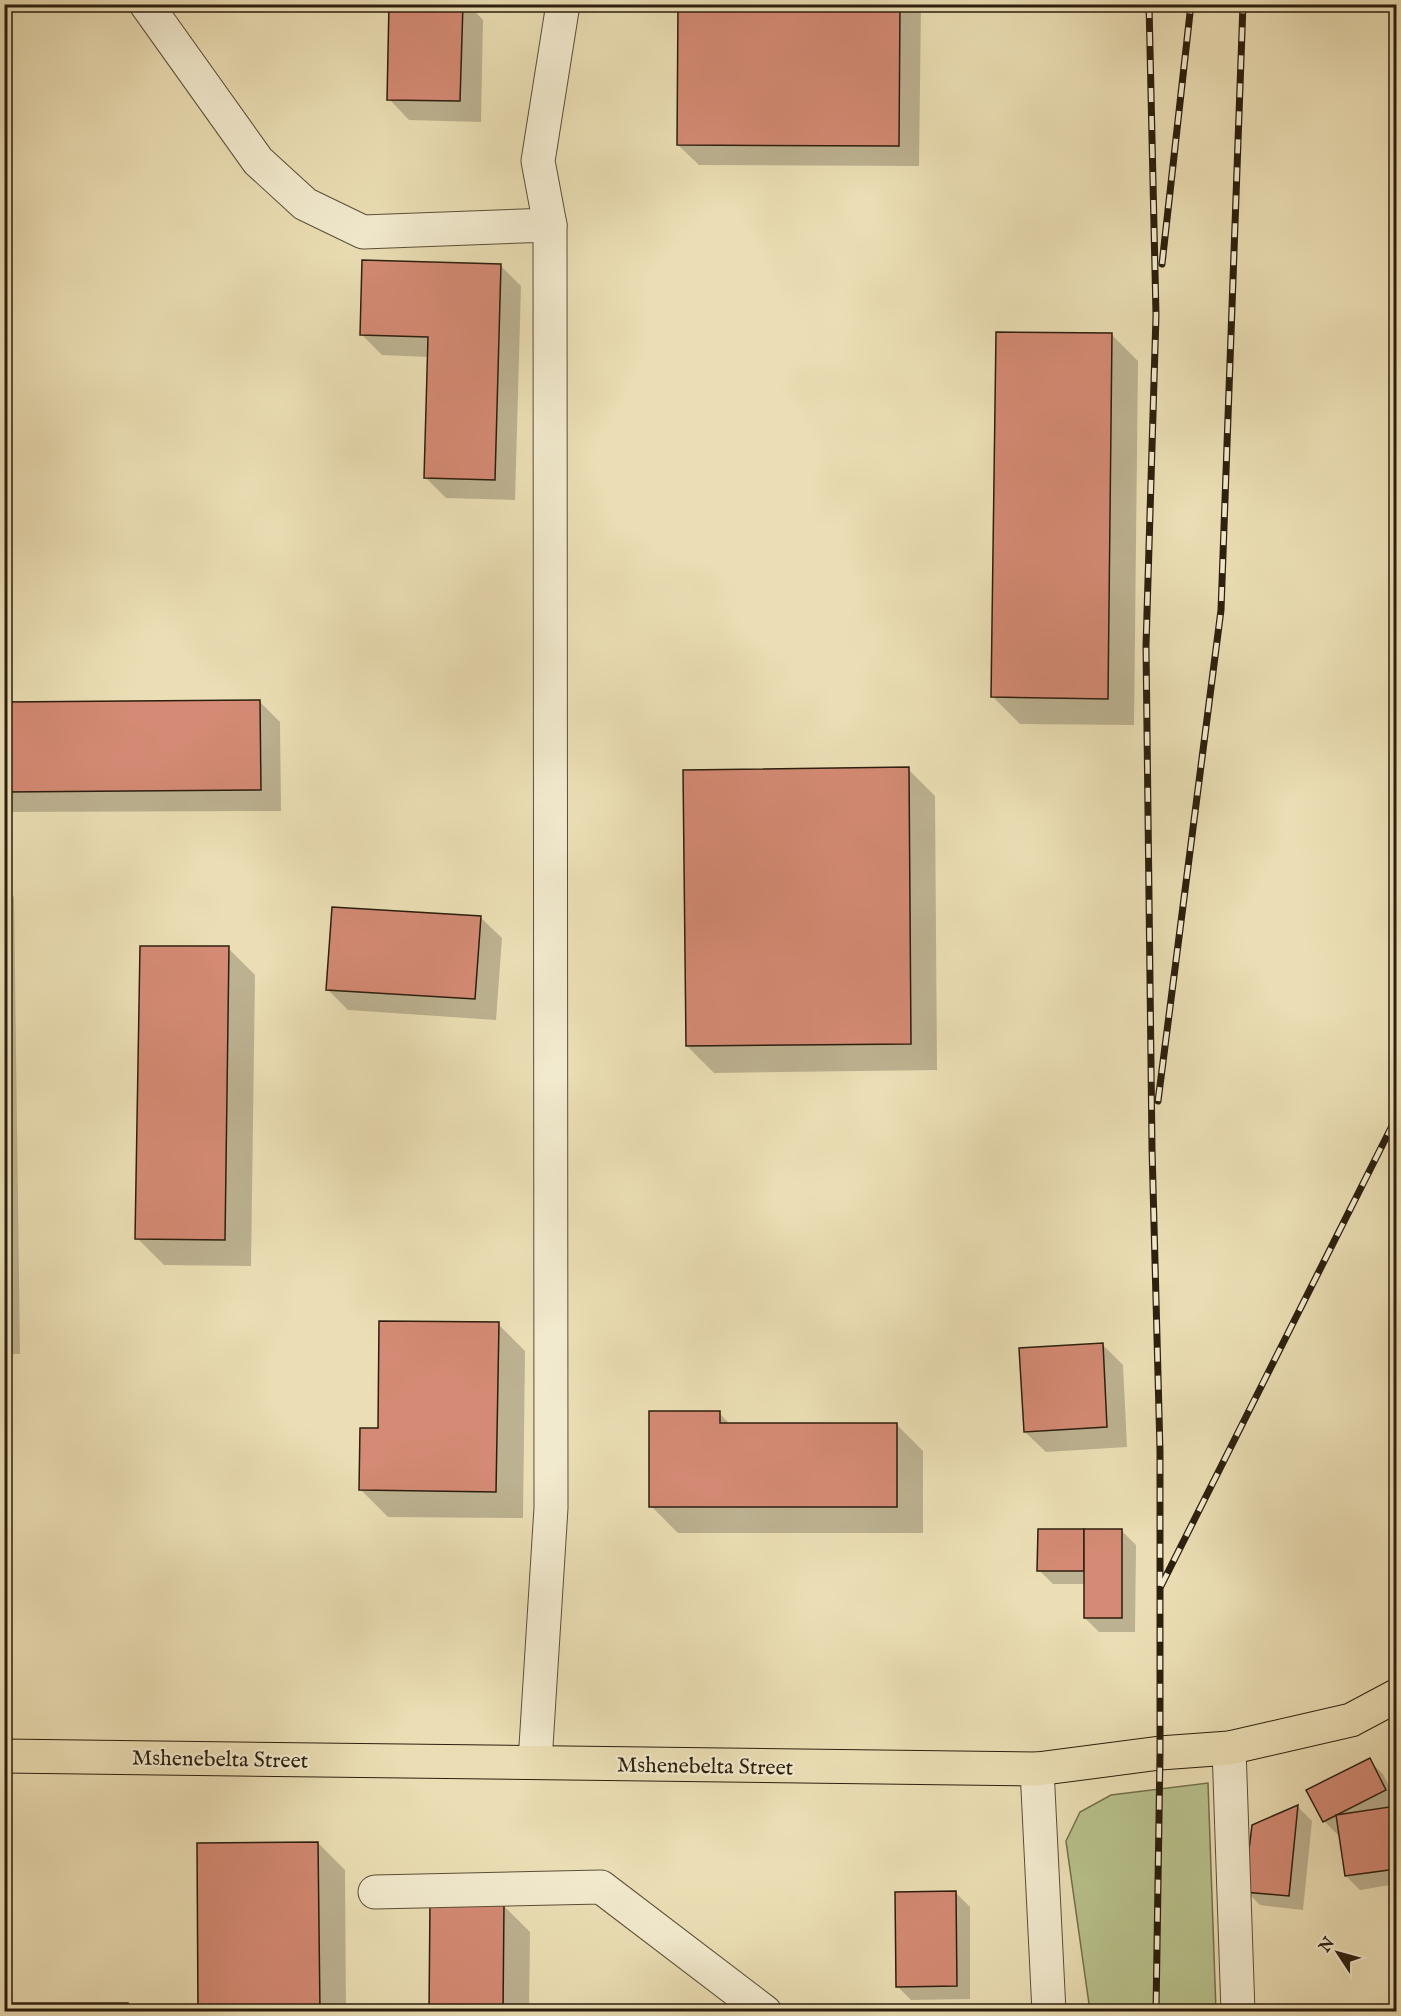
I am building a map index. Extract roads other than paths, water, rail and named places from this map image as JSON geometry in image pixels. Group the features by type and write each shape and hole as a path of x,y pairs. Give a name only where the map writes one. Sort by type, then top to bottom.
{"main road":[{"name":"Mshenebelta Street","path":"4,1756 1037,1769 1229,1748 1351,1719 1396,1696"}],"lane":[{"path":"146,4 258,161 305,204 363,232 550,225"},
{"path":"535,1762 551,1508 550,225 538,161 563,4"},
{"path":"1229,1748 1238,2012"},
{"path":"1037,1769 1049,2012"},
{"path":"375,1892 601,1887 765,2012"}],"railway":[{"path":"1149,4 1156,315 1146,646 1152,1148 1160,1451 1160,1753 1156,2012"},
{"path":"1162,264 1191,4"},
{"path":"1158,1101 1221,610 1243,4"},
{"path":"1161,1586 1396,1118"}]}
